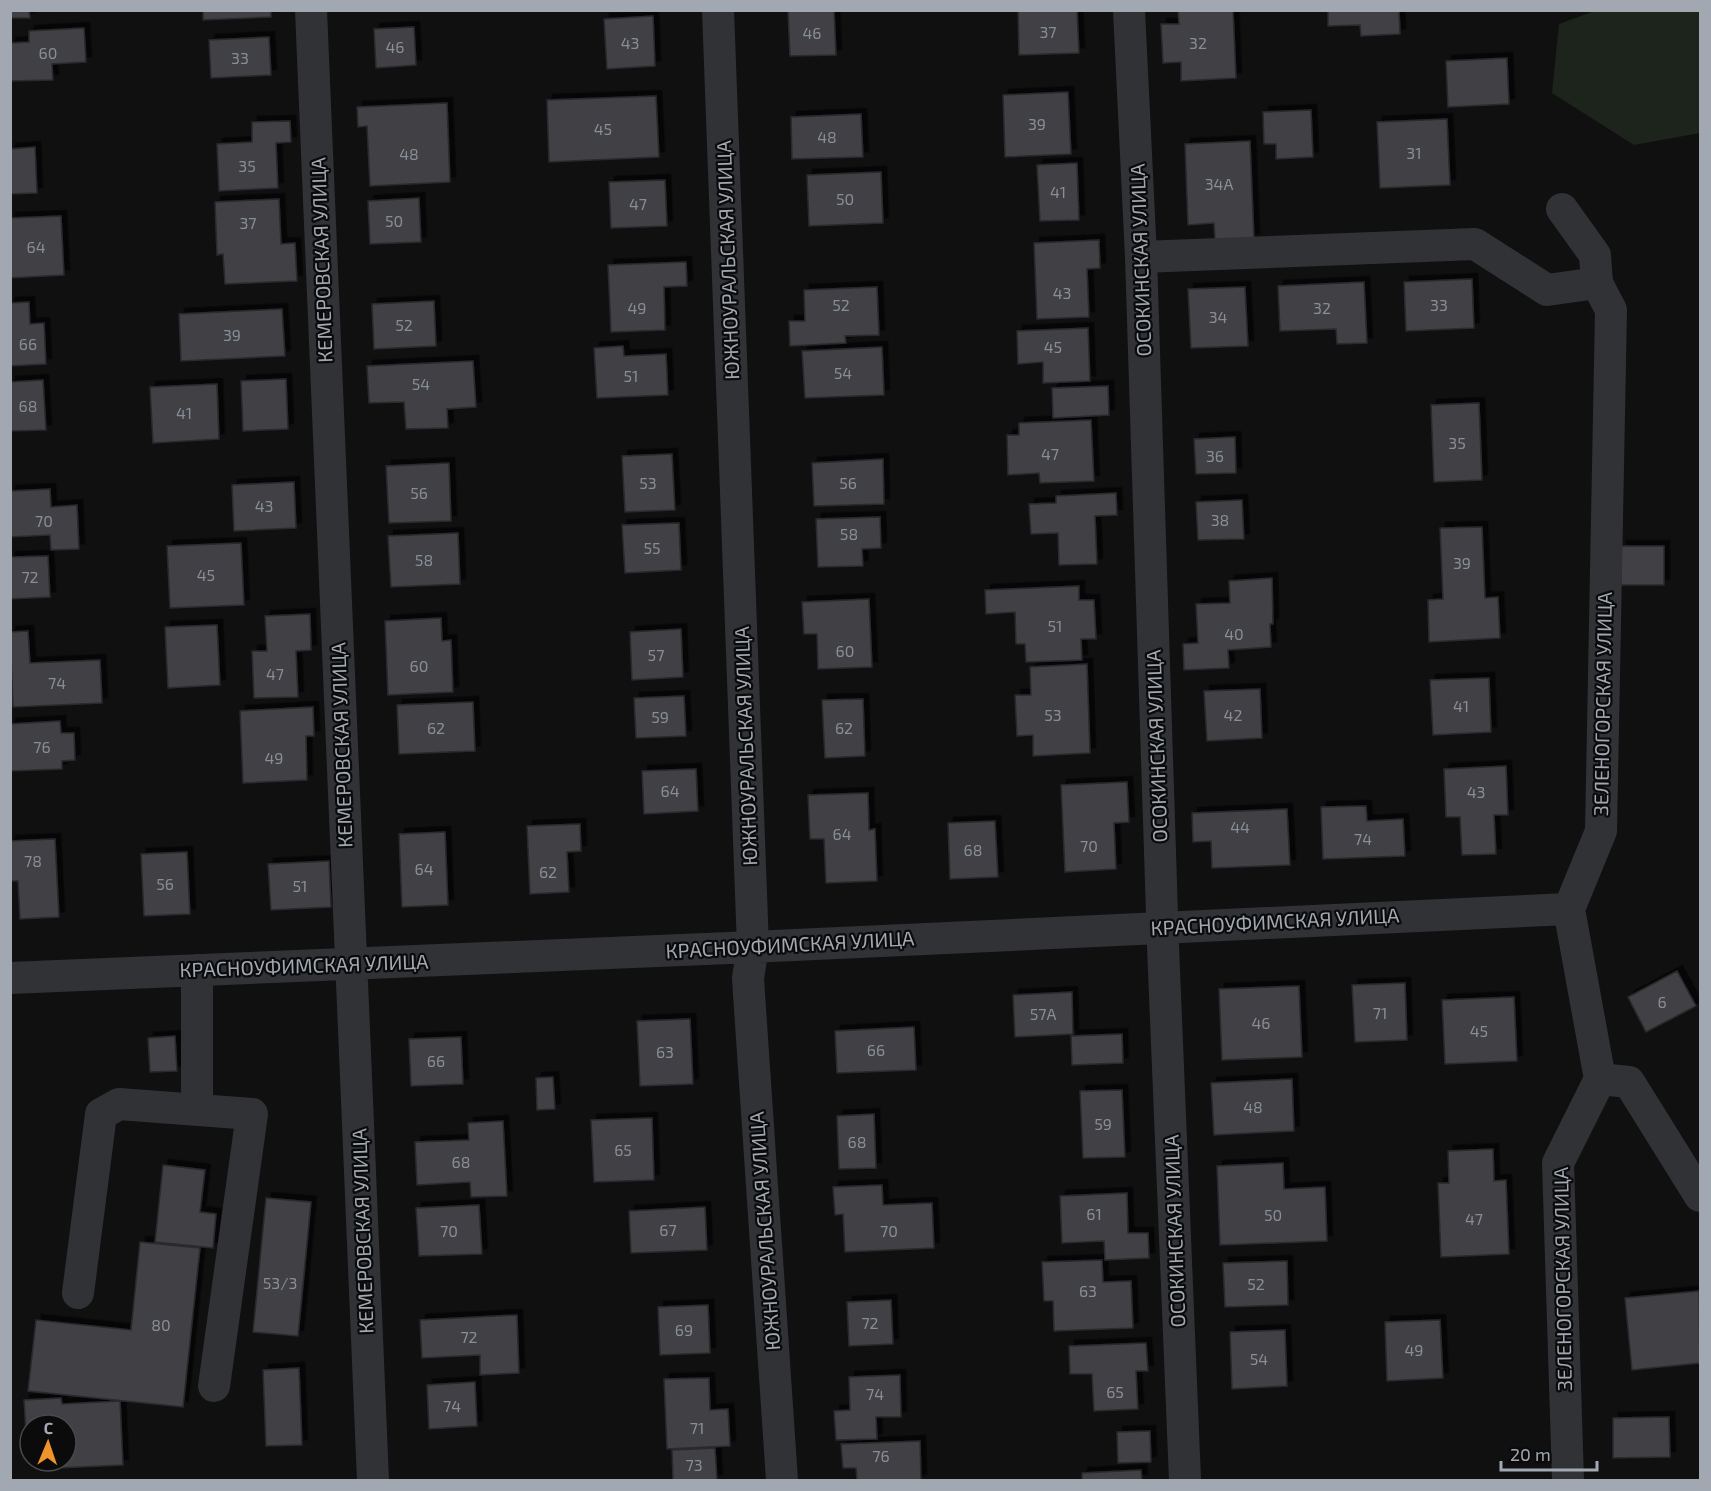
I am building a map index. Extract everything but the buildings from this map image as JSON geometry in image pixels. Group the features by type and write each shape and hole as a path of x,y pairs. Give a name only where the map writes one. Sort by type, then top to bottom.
{"street":[{"name":"КЕМЕРОВСКАЯ УЛИЦА","path":"311,10 373,1480"},
{"name":"ЮЖНОУРАЛЬСКАЯ УЛИЦА","path":"718,10 753,947 748,978 782,1480"},
{"name":"ОСОКИНСКАЯ УЛИЦА","path":"1129,10 1141,256 1163,927 1185,1480"},
{"name":"ЗЕЛЕНОГОРСКАЯ УЛИЦА","path":"1562,209 1595,255 1597,283 1611,310 1600,831 1569,909"},
{"path":"1141,256 1475,244 1547,290 1597,283"},
{"name":"КРАСНОУФИМСКАЯ УЛИЦА","path":"10,978 753,947 1569,909"},
{"path":"1569,909 1600,1079 1629,1082 1701,1196"},
{"path":"197,970 197,1110"},
{"name":"ЗЕЛЕНОГОРСКАЯ УЛИЦА","path":"1568,1480 1558,1163 1600,1079"},
{"path":"78,1293 101,1114 120,1104 252,1114 214,1386"}],"shaded area":[{"path":"1597,10 1700,11 1700,133 1634,145 1552,93 1559,24"}]}
